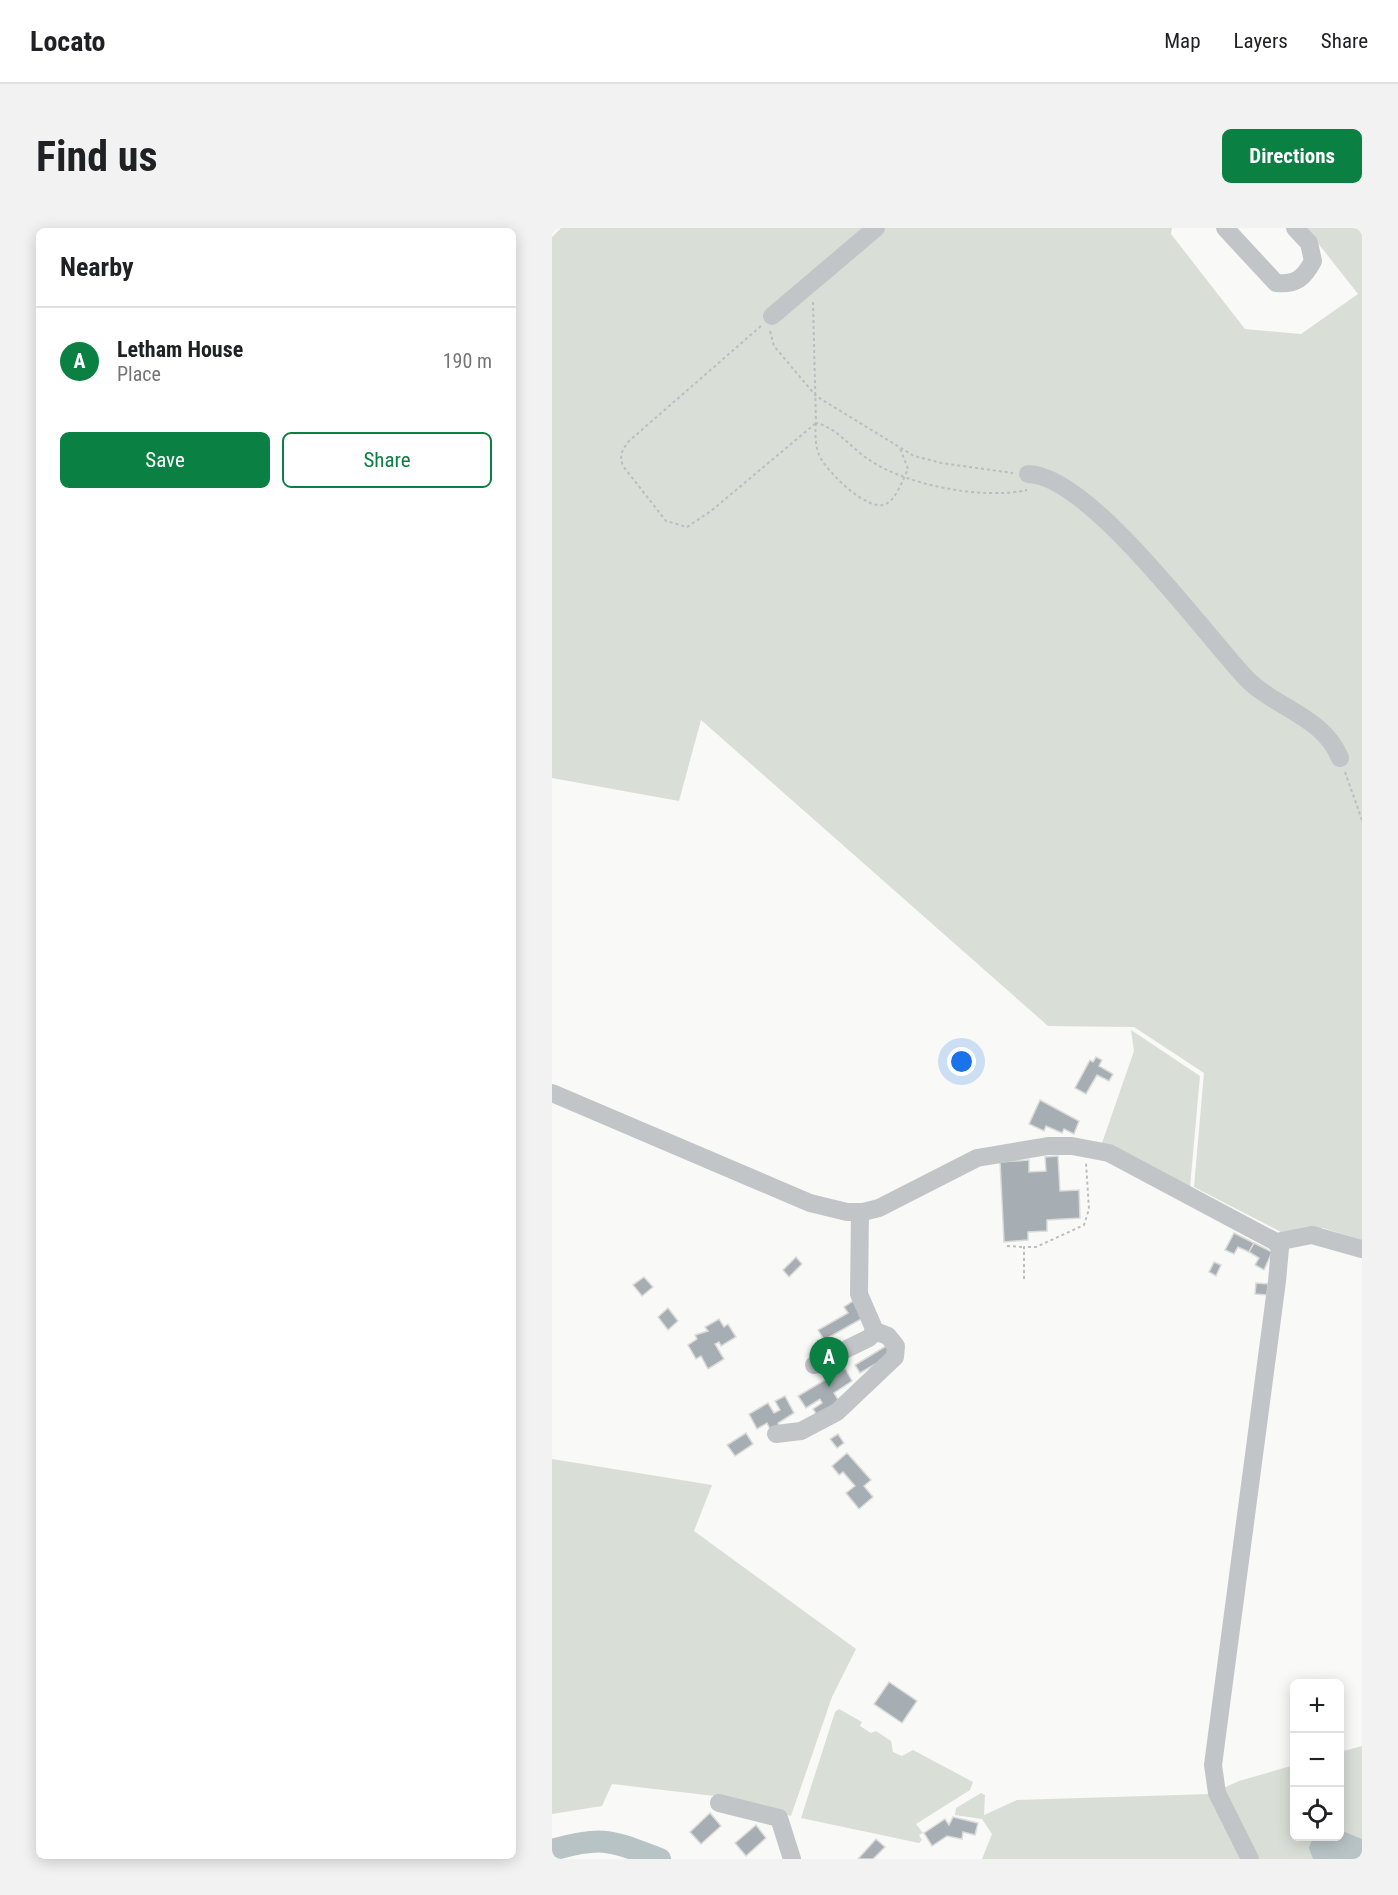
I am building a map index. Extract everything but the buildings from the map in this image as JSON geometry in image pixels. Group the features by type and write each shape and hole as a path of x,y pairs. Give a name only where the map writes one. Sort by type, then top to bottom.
{"street":[{"path":"772,316 876,228"},
{"path":"1226,228 1276,283 1291,285 1305,276 1313,261 1309,243 1295,228"},
{"path":"1033,475 1075,495 1117,532 1155,571 1246,678 1279,704 1326,733 1340,758"},
{"path":"552,1093 810,1203 847,1212 879,1208 977,1158 1048,1146 1087,1148 1109,1153 1276,1242 1280,1248 1277,1281 1213,1765 1216,1793 1250,1859"},
{"path":"776,1434 801,1431 837,1412 895,1357 896,1347 888,1336 874,1331 859,1294 860,1212"},
{"path":"1276,1242 1312,1235 1362,1249"},
{"path":"814,1365 869,1338 874,1331"},
{"path":"719,1803 780,1818 792,1859"}],"path":[{"path":"817,279 812,309 816,396 815,439 827,468 864,501 874,506 886,504 893,498 908,469 906,458 899,446"},
{"path":"772,316 770,325 774,346 816,396 926,460 1033,475 1026,490 1002,492 948,488 904,478 869,460 828,425 816,423 711,511 687,527 666,521 623,466 620,458 622,449 772,316"},
{"path":"1340,758 1362,820"},
{"path":"1007,1246 1036,1246 1084,1225 1089,1209 1085,1173 1087,1148"},
{"path":"1024,1247 1024,1279"}],"shaded area":[{"path":"561,228 1172,228 1171,234 1245,329 1301,334 1358,294 1306,228 1362,228 1362,1240 1323,1228 1281,1232 1194,1187 1204,1073 1134,1027 1048,1026 701,720 679,801 552,778 552,237"},
{"path":"1131,1030 1200,1076 1190,1187 1102,1143 1134,1051"},
{"path":"552,1459 712,1485 694,1531 856,1649 832,1697 791,1816 723,1797 612,1784 602,1806 552,1814"},
{"path":"839,1709 862,1722 860,1726 871,1733 876,1731 891,1741 893,1752 902,1756 913,1750 973,1782 970,1790 916,1824 923,1833 919,1835 922,1840 919,1843 801,1818 835,1712"},
{"path":"1362,1746 1362,1859 982,1859 992,1834 982,1819 955,1815 956,1808 981,1793 985,1795 984,1815 1017,1800 1210,1794 1239,1781 1290,1766 1290,1841 1344,1841 1344,1751"},
{"path":"1344,1832 1362,1839 1362,1859 1313,1859 1309,1848 1312,1841 1344,1841"}],"waterway":[{"path":"552,1850 570,1845 608,1842 660,1859"}],"place":[{"name":"Letham House","path":"829,1387"}]}
